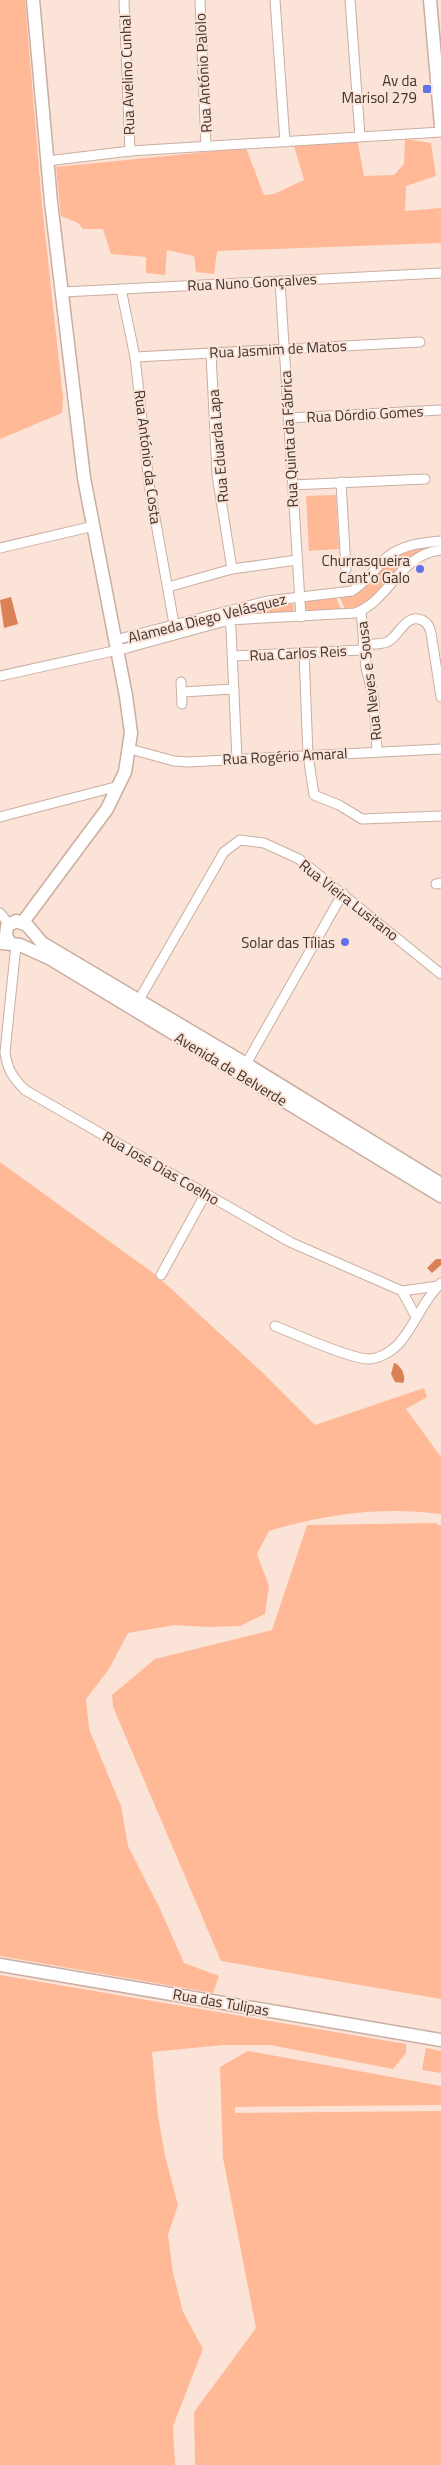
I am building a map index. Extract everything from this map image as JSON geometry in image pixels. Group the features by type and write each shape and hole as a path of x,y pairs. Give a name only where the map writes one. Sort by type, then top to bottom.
{"street":[{"path":"0,913 6,936 12,944 28,939 26,926 107,809 125,772 130,749 130,720 84,478 47,161 33,0"},
{"name":"Rua Avelino Cunhal","path":"124,0 130,151"},
{"name":"Rua António Palolo","path":"200,0 206,146"},
{"path":"275,0 285,142"},
{"path":"350,0 360,136"},
{"path":"430,0 441,126"},
{"path":"47,161 130,151 441,132"},
{"name":"Rua Nuno Gonçalves","path":"63,292 441,273"},
{"name":"Rua Quinta da Fábrica","path":"280,281 299,596"},
{"name":"Rua António da Costa","path":"121,289 135,357 149,484 174,624"},
{"name":"Rua Jasmim de Matos","path":"135,357 420,342"},
{"name":"Rua Eduarda Lapa","path":"211,353 217,475 232,569"},
{"name":"Rua Dórdio Gomes","path":"288,418 441,410"},
{"path":"292,485 425,478"},
{"path":"341,482 346,569"},
{"path":"0,548 94,526"},
{"name":"Alameda Diego Velásquez","path":"116,644 174,624 235,608 299,596 352,591 360,586 390,554 417,544 441,541"},
{"path":"361,611 373,603 412,560 423,554 441,550"},
{"path":"168,588 232,569 297,560"},
{"name":"Alameda Diego Velásquez","path":"299,596 301,617"},
{"name":"Alameda Diego Velásquez","path":"116,644 229,620 347,614 361,611"},
{"name":"Rua Neves e Sousa","path":"361,611 363,647 374,699 377,752"},
{"path":"229,620 238,759"},
{"name":"Rua Carlos Reis","path":"232,656 304,653 363,647 387,642 411,620 423,621 430,629 441,697"},
{"path":"0,676 116,644"},
{"path":"304,653 308,755 314,795 339,805 358,818 366,820 441,816"},
{"path":"181,682 182,704"},
{"path":"182,692 234,689"},
{"name":"Rua Rogério Amaral","path":"130,749 181,762 441,748"},
{"path":"0,817 119,786"},
{"name":"Rua Vieira Lusitano","path":"136,1005 224,852 240,840 264,843 299,859 441,974"},
{"path":"246,1064 343,893"},
{"path":"5,928 16,921 26,926"},
{"name":"Avenida de Belverde","path":"26,926 42,944 441,1196"},
{"name":"Avenida de Belverde","path":"12,944 51,959 246,1064 441,1184"},
{"name":"Rua José Dias Coelho","path":"12,944 6,1059 14,1079 20,1085 290,1242 402,1291"},
{"path":"0,1010 10,1008"},
{"path":"161,1275 206,1194"},
{"path":"416,1318 402,1291 440,1284"},
{"path":"275,1326 347,1353 369,1359 392,1350 404,1338 440,1284"},
{"name":"Rua das Tulipas","path":"0,1965 441,2040"}],"shaded area":[{"path":"0,0 25,0 42,205 63,398 62,413 0,439"},
{"path":"357,139 364,176 394,175 404,164 405,139 431,143 436,176 406,186 405,211 441,208 441,243 217,251 214,274 196,272 194,256 167,250 165,275 146,273 146,257 111,254 103,229 83,229 78,223 61,216 56,167 246,148 264,195 274,194 304,180 294,146"},
{"path":"336,495 339,549 309,551 306,496"},
{"path":"441,544 441,546 419,553 401,566 365,605 346,611 340,598 349,596 362,588 389,560 407,550"},
{"path":"11,597 18,624 4,628 0,600"},
{"path":"336,598 342,611 309,612 305,608 305,603 309,599"},
{"path":"288,602 294,605 294,612 290,614 229,616 125,644 124,642 263,605"},
{"path":"0,1162 156,1275 262,1372 315,1425 424,1388 427,1397 406,1409 441,1457 441,1514 397,1511 354,1513 311,1520 269,1531 257,1554 269,1586 265,1614 240,1626 175,1625 128,1633 109,1669 86,1699 89,1729 121,1806 128,1846 160,1909 184,1963 219,1976 213,1993 0,1956"},
{"path":"436,1259 441,1259 441,1265 432,1273 427,1268"},
{"path":"394,1363 402,1371 403,1383 395,1382 391,1374"},
{"path":"435,1523 441,1526 441,1999 221,1961 113,1707 112,1695 155,1659 272,1630 307,1525"},
{"path":"0,1975 406,2044 406,2053 393,2069 270,2045 223,2045 152,2052 158,2116 165,2156 178,2205 168,2235 173,2273 183,2312 203,2349 173,2426 175,2465 0,2465"},
{"path":"426,2048 441,2051 441,2073 422,2070"},
{"path":"248,2051 441,2086 441,2105 235,2107 235,2113 441,2111 441,2465 195,2465 194,2412 256,2328 223,2158 220,2067"}],"place":[{"name":"Av da Marisol 279","path":"427,89"},
{"name":"Churrasqueira Cant'o Galo","path":"420,569"},
{"name":"Solar das Tílias","path":"345,942"}]}
